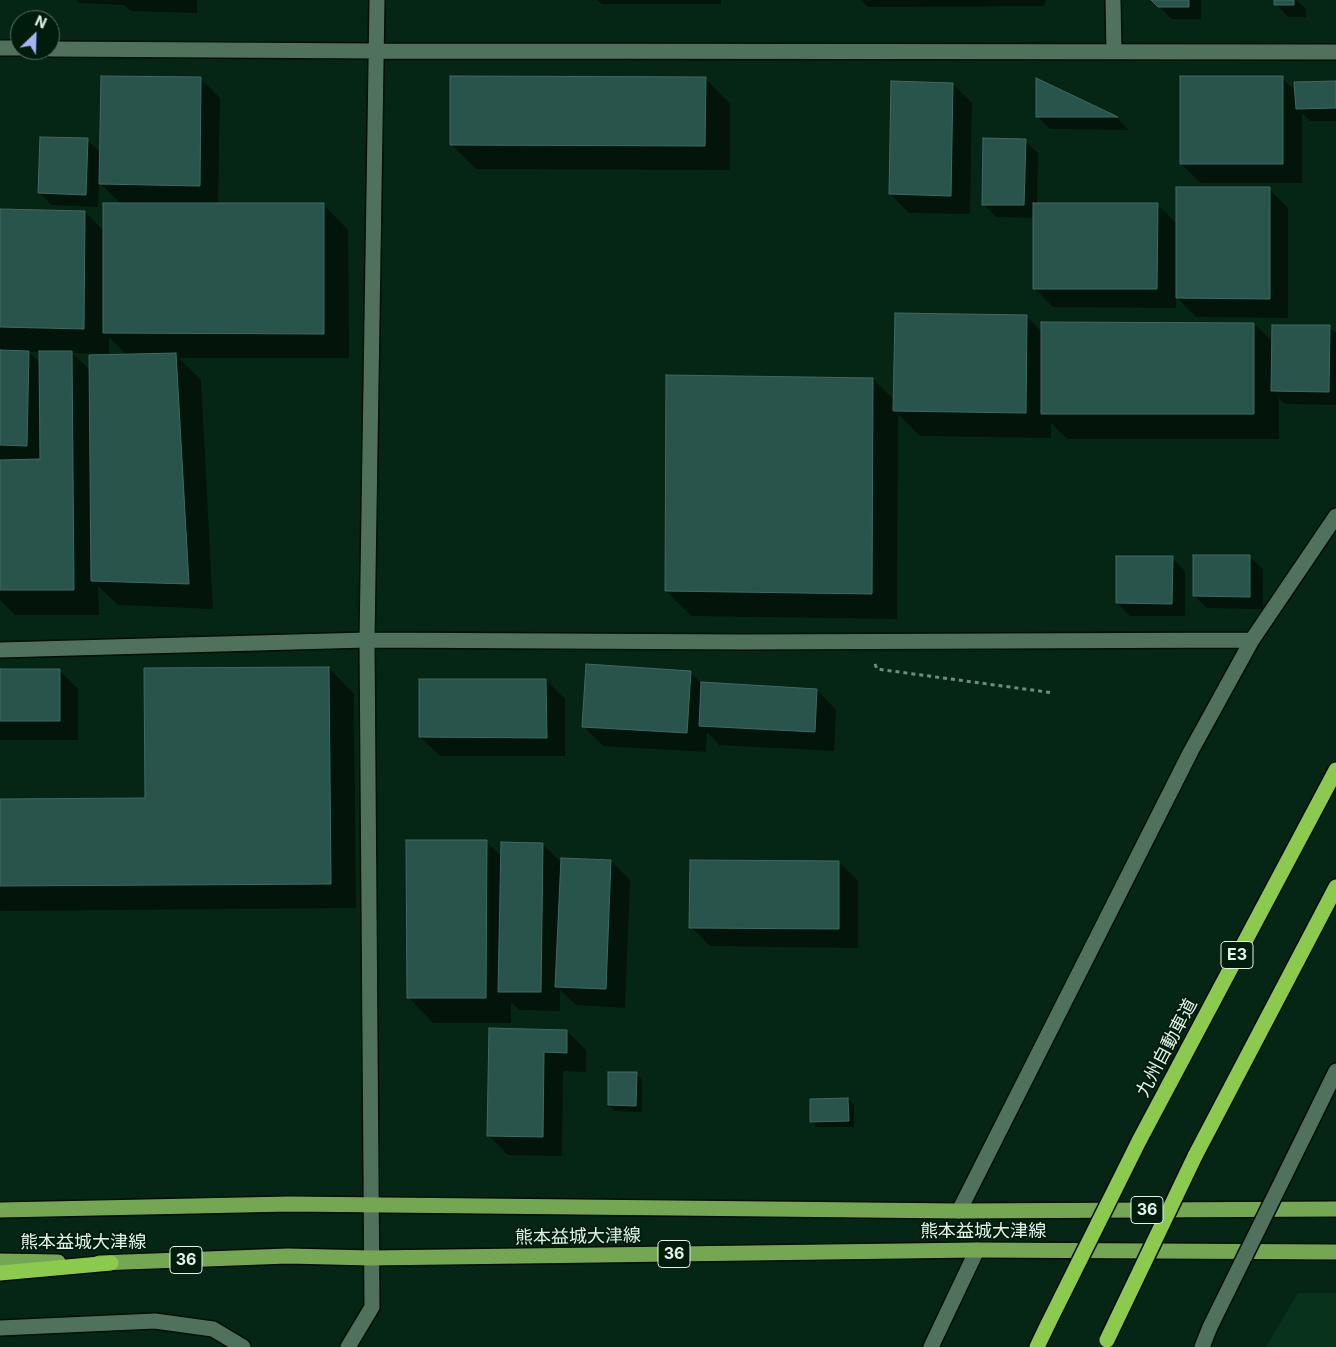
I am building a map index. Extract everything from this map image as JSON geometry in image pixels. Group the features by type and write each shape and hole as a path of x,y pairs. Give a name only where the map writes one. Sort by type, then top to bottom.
{"highway":[{"name":"九州自動車道","path":"1038,1347 1139,1140 1336,770"},
{"path":"1105,1344 1195,1156 1336,887"},
{"path":"0,1273 111,1263"}],"main road":[{"name":"熊本益城大津線","path":"0,1210 290,1204 959,1211 1336,1210"},
{"name":"熊本益城大津線","path":"0,1262 111,1263 288,1256 371,1258 977,1250 1336,1252"}],"street":[{"path":"348,1347 372,1307 367,640 378,51 377,0"},
{"path":"1113,0 1114,52"},
{"path":"60,49 1336,52"},
{"path":"959,1211 1190,751 1252,640 1336,516"},
{"path":"0,650 367,640 724,642 1252,640"},
{"path":"1202,1347 1210,1327 1336,1071"},
{"path":"932,1347 977,1250"},
{"path":"0,1328 155,1320 213,1329 243,1347"}],"path":[{"path":"864,640 877,670 1054,693"}],"shaded area":[{"path":"1298,1293 1336,1293 1336,1347 1266,1347"}],"building":[{"path":"1151,0 1189,0 1189,7 1158,7"},
{"path":"1274,0 1294,0 1294,5 1274,5"},
{"path":"101,76 201,77 200,186 99,184"},
{"path":"450,76 706,77 705,146 450,145"},
{"path":"1180,76 1283,76 1283,164 1180,164"},
{"path":"1036,78 1118,117 1036,117"},
{"path":"891,81 953,83 951,196 889,194"},
{"path":"1336,81 1336,108 1296,109 1294,82"},
{"path":"40,137 88,138 86,195 38,193"},
{"path":"983,138 1026,139 1024,205 982,205"},
{"path":"1176,187 1270,187 1270,299 1176,298"},
{"path":"103,203 324,203 324,334 103,333"},
{"path":"1033,203 1158,203 1157,289 1033,289"},
{"path":"0,209 85,211 84,329 0,327"},
{"path":"895,313 1027,315 1026,413 893,411"},
{"path":"1041,322 1254,323 1254,414 1041,414"},
{"path":"1272,325 1330,325 1329,392 1271,391"},
{"path":"0,350 29,351 27,446 0,445"},
{"path":"39,351 72,351 74,590 0,590 0,460 40,459"},
{"path":"176,353 189,584 91,581 89,355"},
{"path":"666,375 873,378 872,594 665,591"},
{"path":"1193,555 1250,555 1250,597 1193,596"},
{"path":"1116,556 1173,556 1172,604 1116,603"},
{"path":"586,664 691,671 687,733 582,727"},
{"path":"329,667 331,884 0,886 0,799 145,798 144,668"},
{"path":"0,669 60,669 60,721 0,721"},
{"path":"419,679 546,679 547,738 419,737"},
{"path":"701,682 817,689 815,732 699,726"},
{"path":"406,840 487,840 486,998 407,998"},
{"path":"501,842 543,843 541,992 498,992"},
{"path":"561,858 611,860 606,989 555,987"},
{"path":"690,860 839,861 839,929 689,928"},
{"path":"489,1028 567,1030 567,1053 544,1052 543,1137 487,1136"},
{"path":"608,1072 637,1072 636,1106 608,1105"},
{"path":"848,1098 849,1121 810,1122 810,1099"}]}
